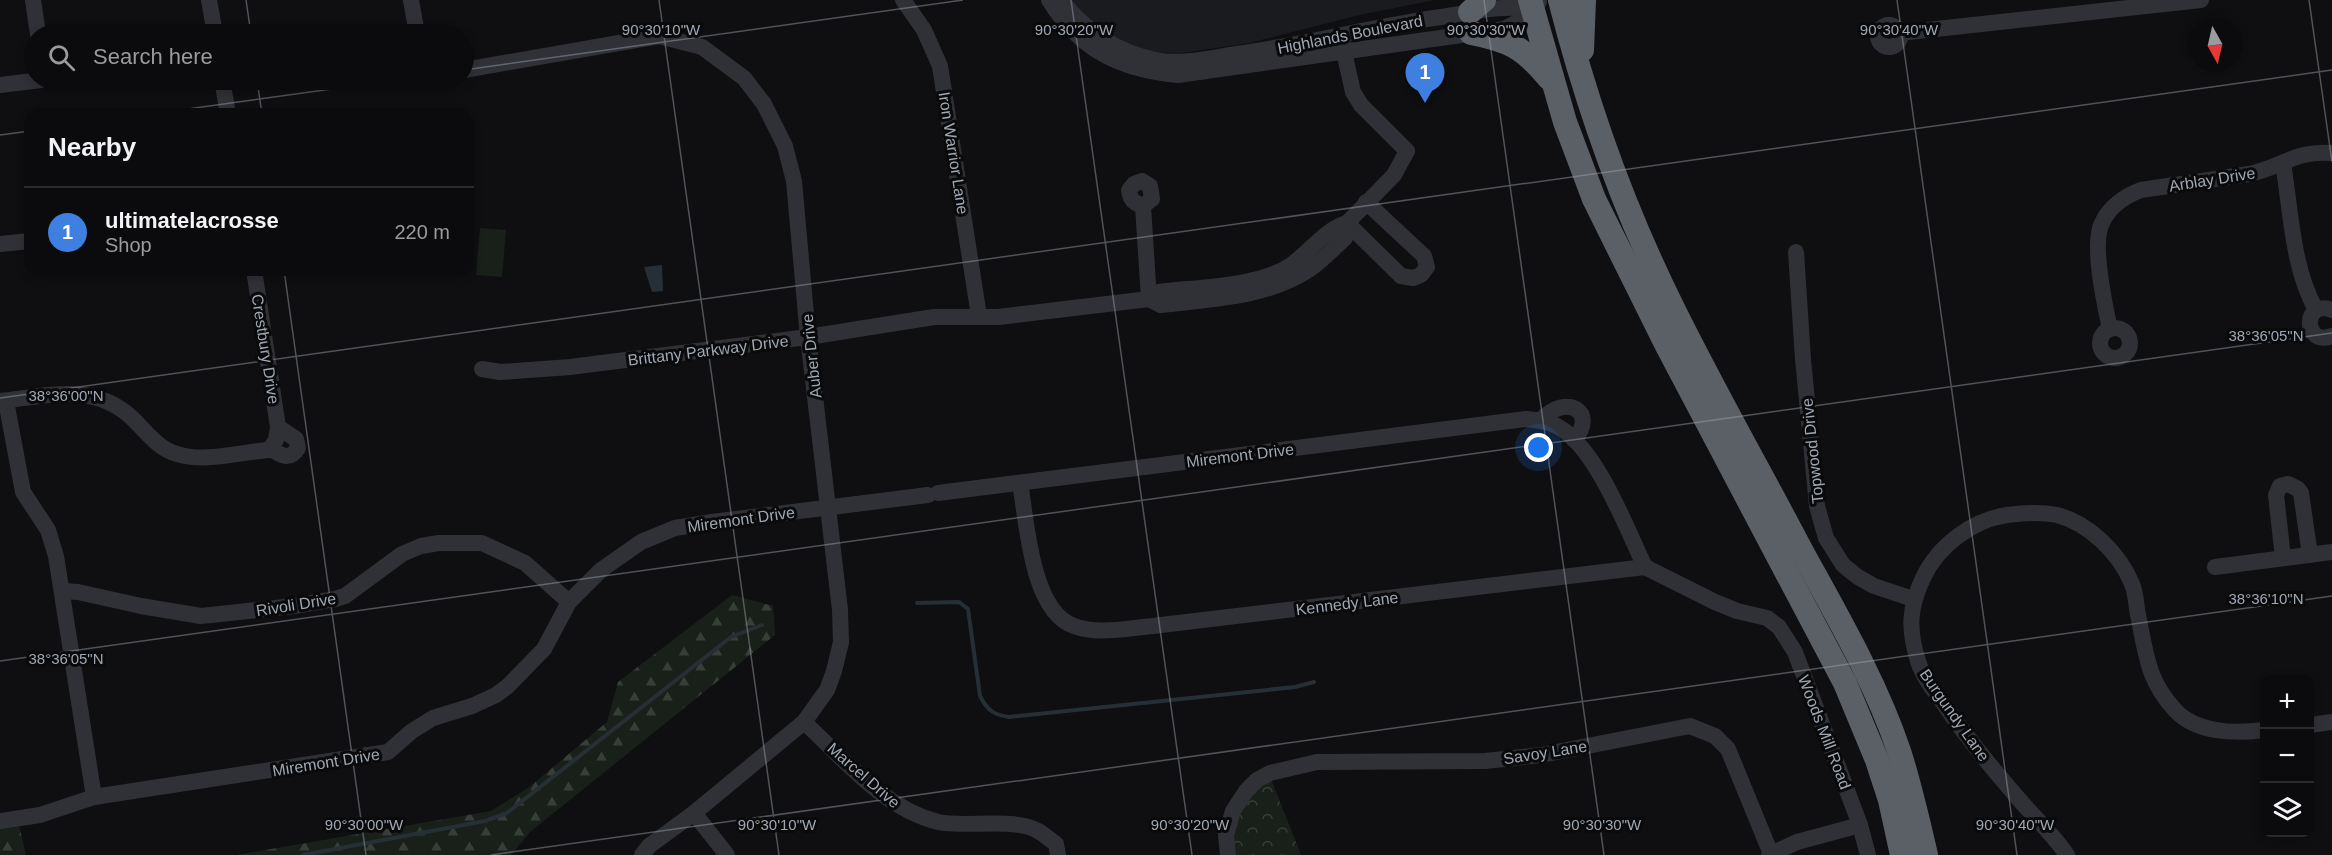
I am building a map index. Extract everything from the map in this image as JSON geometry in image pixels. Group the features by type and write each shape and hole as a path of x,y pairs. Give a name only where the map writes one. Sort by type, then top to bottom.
{"highway":[{"path":"1560,0 1583,83 1619,186 1673,308 1847,636 1883,710 1910,788 1926,855"},
{"path":"1583,83 1584,0"},
{"path":"1535,3 1545,12 1566,24"},
{"path":"1535,3 1551,80 1578,161 1616,245 1667,346 1850,693 1877,760 1890,800 1902,855"},
{"path":"1475,15 1491,37 1514,45 1532,57 1551,80"}],"street":[{"path":"33,0 37,24"},
{"path":"209,0 213,24"},
{"path":"411,0 415,24"},
{"name":"Iron Warrior Lane","path":"903,0 924,30 940,66 979,316"},
{"name":"Highlands Boulevard","path":"1049,0 1071,30 1109,58 1128,67 1178,75 1201,73 1342,44 1385,25 1475,15 1504,29 1518,22 1535,3"},
{"name":"Highlands Boulevard","path":"1062,0 1072,14 1101,38 1122,49 1156,60 1190,61 1342,44"},
{"path":"1900,33 2201,0"},
{"name":"Auber Drive","path":"474,67 659,36 702,47 744,78 764,104 785,146 794,181 808,337 840,610 841,642 827,690 804,722 694,813 649,846 642,855"},
{"name":"Brittany Parkway Drive","path":"482,369 500,372 570,367 808,337 934,317 998,317 1149,299 1161,305 1244,296 1284,283 1312,267 1345,238 1347,223 1366,202 1375,180 1394,159 1407,151 1361,105 1353,92 1342,44"},
{"path":"0,85 24,82"},
{"path":"224,90 227,108"},
{"name":"Arblay Drive","path":"2110,330 2102,288 2098,236 2102,223 2116,205 2130,194 2141,190 2266,171 2304,154 2332,153"},
{"path":"2283,163 2300,267 2308,296 2324,310 2310,319 2311,329 2318,336 2328,338 2332,336"},
{"path":"1347,223 1401,276 1413,279 1425,272 1427,267 1424,256 1366,202"},
{"path":"1143,206 1149,299"},
{"path":"0,244 24,242"},
{"name":"Topwood Drive","path":"1796,252 1817,506 1826,538 1843,565 1858,577 1874,586 1913,599"},
{"name":"Crestbury Drive","path":"3,401 69,393 90,395 104,399 130,416 163,448 177,454 196,458 268,450 276,437 255,276"},
{"path":"3,401 23,492 48,530 56,556 94,797"},
{"name":"Miremont Drive","path":"1541,420 1549,411 1557,407 1567,406 1577,410 1583,417 1583,426 1574,440"},
{"name":"Miremont Drive","path":"0,821 40,815 94,797 388,752 433,718 472,706 508,686 544,649 570,602 601,570 641,542 675,528 1526,419 1541,420 1558,427 1574,440 1596,467 1645,567"},
{"name":"Kennedy Lane","path":"1020,483 1036,577 1050,606 1073,626 1104,630 1165,625 1645,567"},
{"path":"2283,558 2276,495 2280,486 2288,484 2298,489 2301,494 2310,555"},
{"name":"Burgundy Lane","path":"2067,855 1980,753 1929,683 1917,659 1911,620 1913,599 1925,574 1939,554 1970,527 2004,515 2038,513 2057,516 2075,523 2096,537 2124,569 2133,585 2150,671 2156,686 2176,712 2199,727 2212,730 2260,730"},
{"name":"Rivoli Drive","path":"62,591 78,592 164,611 201,616 294,606 345,596 402,555 420,546 439,543 482,543 525,563 570,602"},
{"path":"2215,567 2332,552"},
{"name":"Woods Mill Road","path":"1645,567 1715,602 1737,611 1767,618 1779,627 1795,652 1860,825 1868,855"},
{"name":"Marcel Drive","path":"804,722 875,789 906,811 940,822 1020,825 1036,830 1056,844 1058,855"},
{"path":"2314,724 2332,722"},
{"name":"Savoy Lane","path":"1228,855 1226,835 1229,821 1246,791 1257,780 1270,773 1317,762 1485,761 1540,755 1690,726 1715,736 1728,749 1770,854"},
{"path":"694,813 727,855"},
{"path":"1770,854 1797,842 1860,825"}],"shaded area":[{"path":"1072,0 1435,0 1359,15 1250,43 1182,53 1140,52 1097,29"},
{"path":"662,265 663,291 652,292 644,267"}],"green space":[{"path":"480,228 506,230 502,277 476,275"},
{"path":"732,595 773,606 775,635 530,832 511,855 236,855 491,811 528,788 607,722 618,682"},
{"path":"1271,779 1301,855 1235,855 1232,837 1246,799"},
{"path":"19,825 26,855 0,855 0,828"}],"waterway":[{"path":"917,603 959,602 968,609 980,696 992,711 1009,717 1295,687 1314,682"},
{"path":"303,855 485,821 507,813 731,637 762,625"}],"place":[{"name":"ultimatelacrosse","path":"1425,103"}]}
